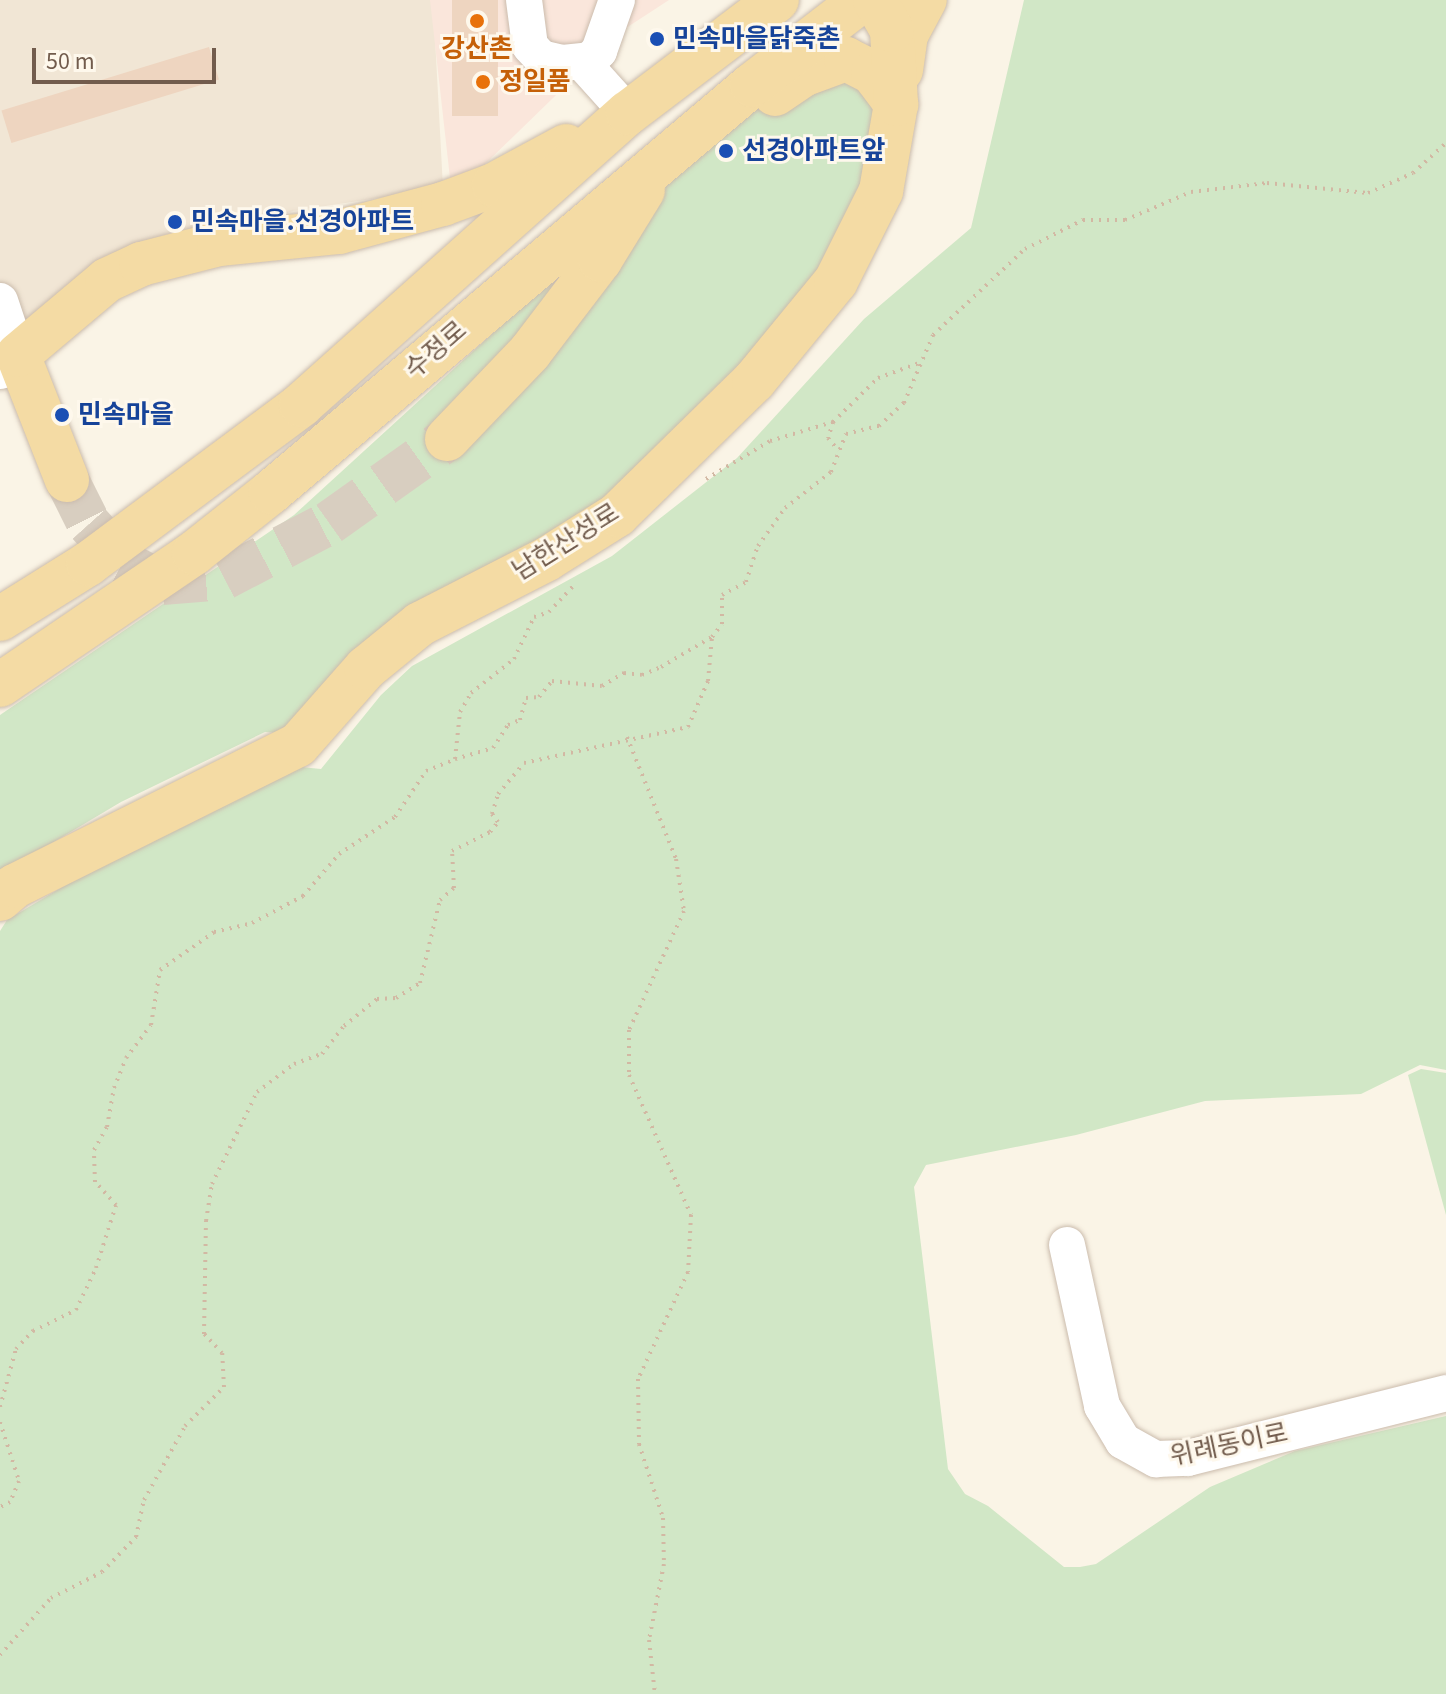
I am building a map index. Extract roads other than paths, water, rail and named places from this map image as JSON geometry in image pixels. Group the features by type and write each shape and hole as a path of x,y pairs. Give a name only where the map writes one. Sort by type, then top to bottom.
{"main road":[{"name":"수정로","path":"0,619 88,564 301,405 628,113 777,0"},
{"path":"896,104 906,35 925,0"},
{"name":"수정로","path":"0,685 194,553 853,4"},
{"name":"남한산성로","path":"0,899 15,886 298,745 366,668 420,624 547,559 617,515 754,381 836,281 881,191 896,104 892,30 853,4"},
{"path":"706,127 805,74 846,59 873,73 896,104"},
{"path":"67,480 9,363 79,299 141,264 219,244 339,232 443,204 494,185 628,113"},
{"path":"447,439 530,352 592,272 659,163"}],"street":[{"path":"524,0 534,52 549,62 582,62 607,40 617,0"},
{"path":"582,62 628,113"},
{"path":"0,301 9,363"},
{"name":"위례동이로","path":"1067,1245 1102,1406 1123,1441 1156,1459 1188,1458 1446,1393"}],"tunnel":[{"path":"67,480 89,524 123,562 162,583 224,578 329,523 447,439"}],"place":[{"name":"강산촌","path":"477,21"},
{"name":"민속마을닭죽촌","path":"657,39"},
{"name":"정일품","path":"483,82"},
{"name":"선경아파트앞","path":"726,151"},
{"name":"민속마을.선경아파트","path":"175,222"},
{"name":"민속마을","path":"62,415"}]}
